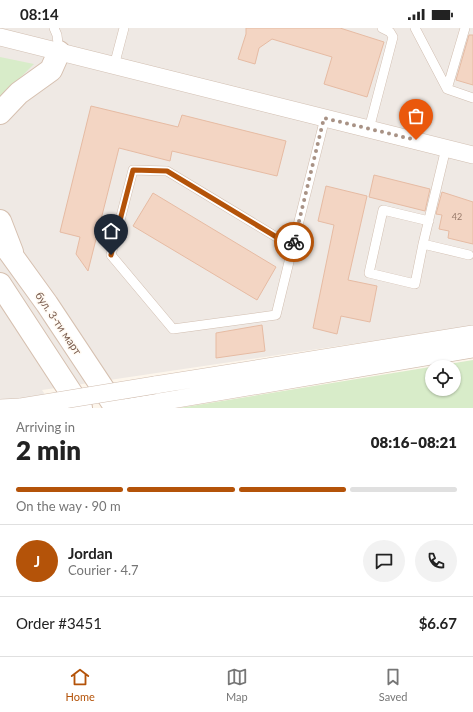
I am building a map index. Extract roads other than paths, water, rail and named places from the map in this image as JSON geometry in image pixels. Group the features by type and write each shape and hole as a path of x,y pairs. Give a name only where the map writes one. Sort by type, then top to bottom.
{"main road":[{"path":"0,113 19,93 51,70 59,52"},
{"name":"бул. 3-ти март","path":"0,220 6,247 116,408"},
{"path":"0,284 81,408"}],"street":[{"path":"0,37 473,155"},
{"path":"0,408 21,407 473,334"},
{"path":"124,408 473,349"}],"lane":[{"path":"54,28 58,35 59,52"},
{"path":"114,66 124,28"},
{"path":"369,129 393,37 390,32 382,28"},
{"path":"415,28 447,89 473,98"},
{"path":"447,89 466,28"},
{"path":"293,247 167,171 133,170 111,255 173,329 276,315 293,247 324,118"},
{"path":"429,221 383,210 369,273 415,284 446,148"},
{"path":"423,244 469,255"}]}
